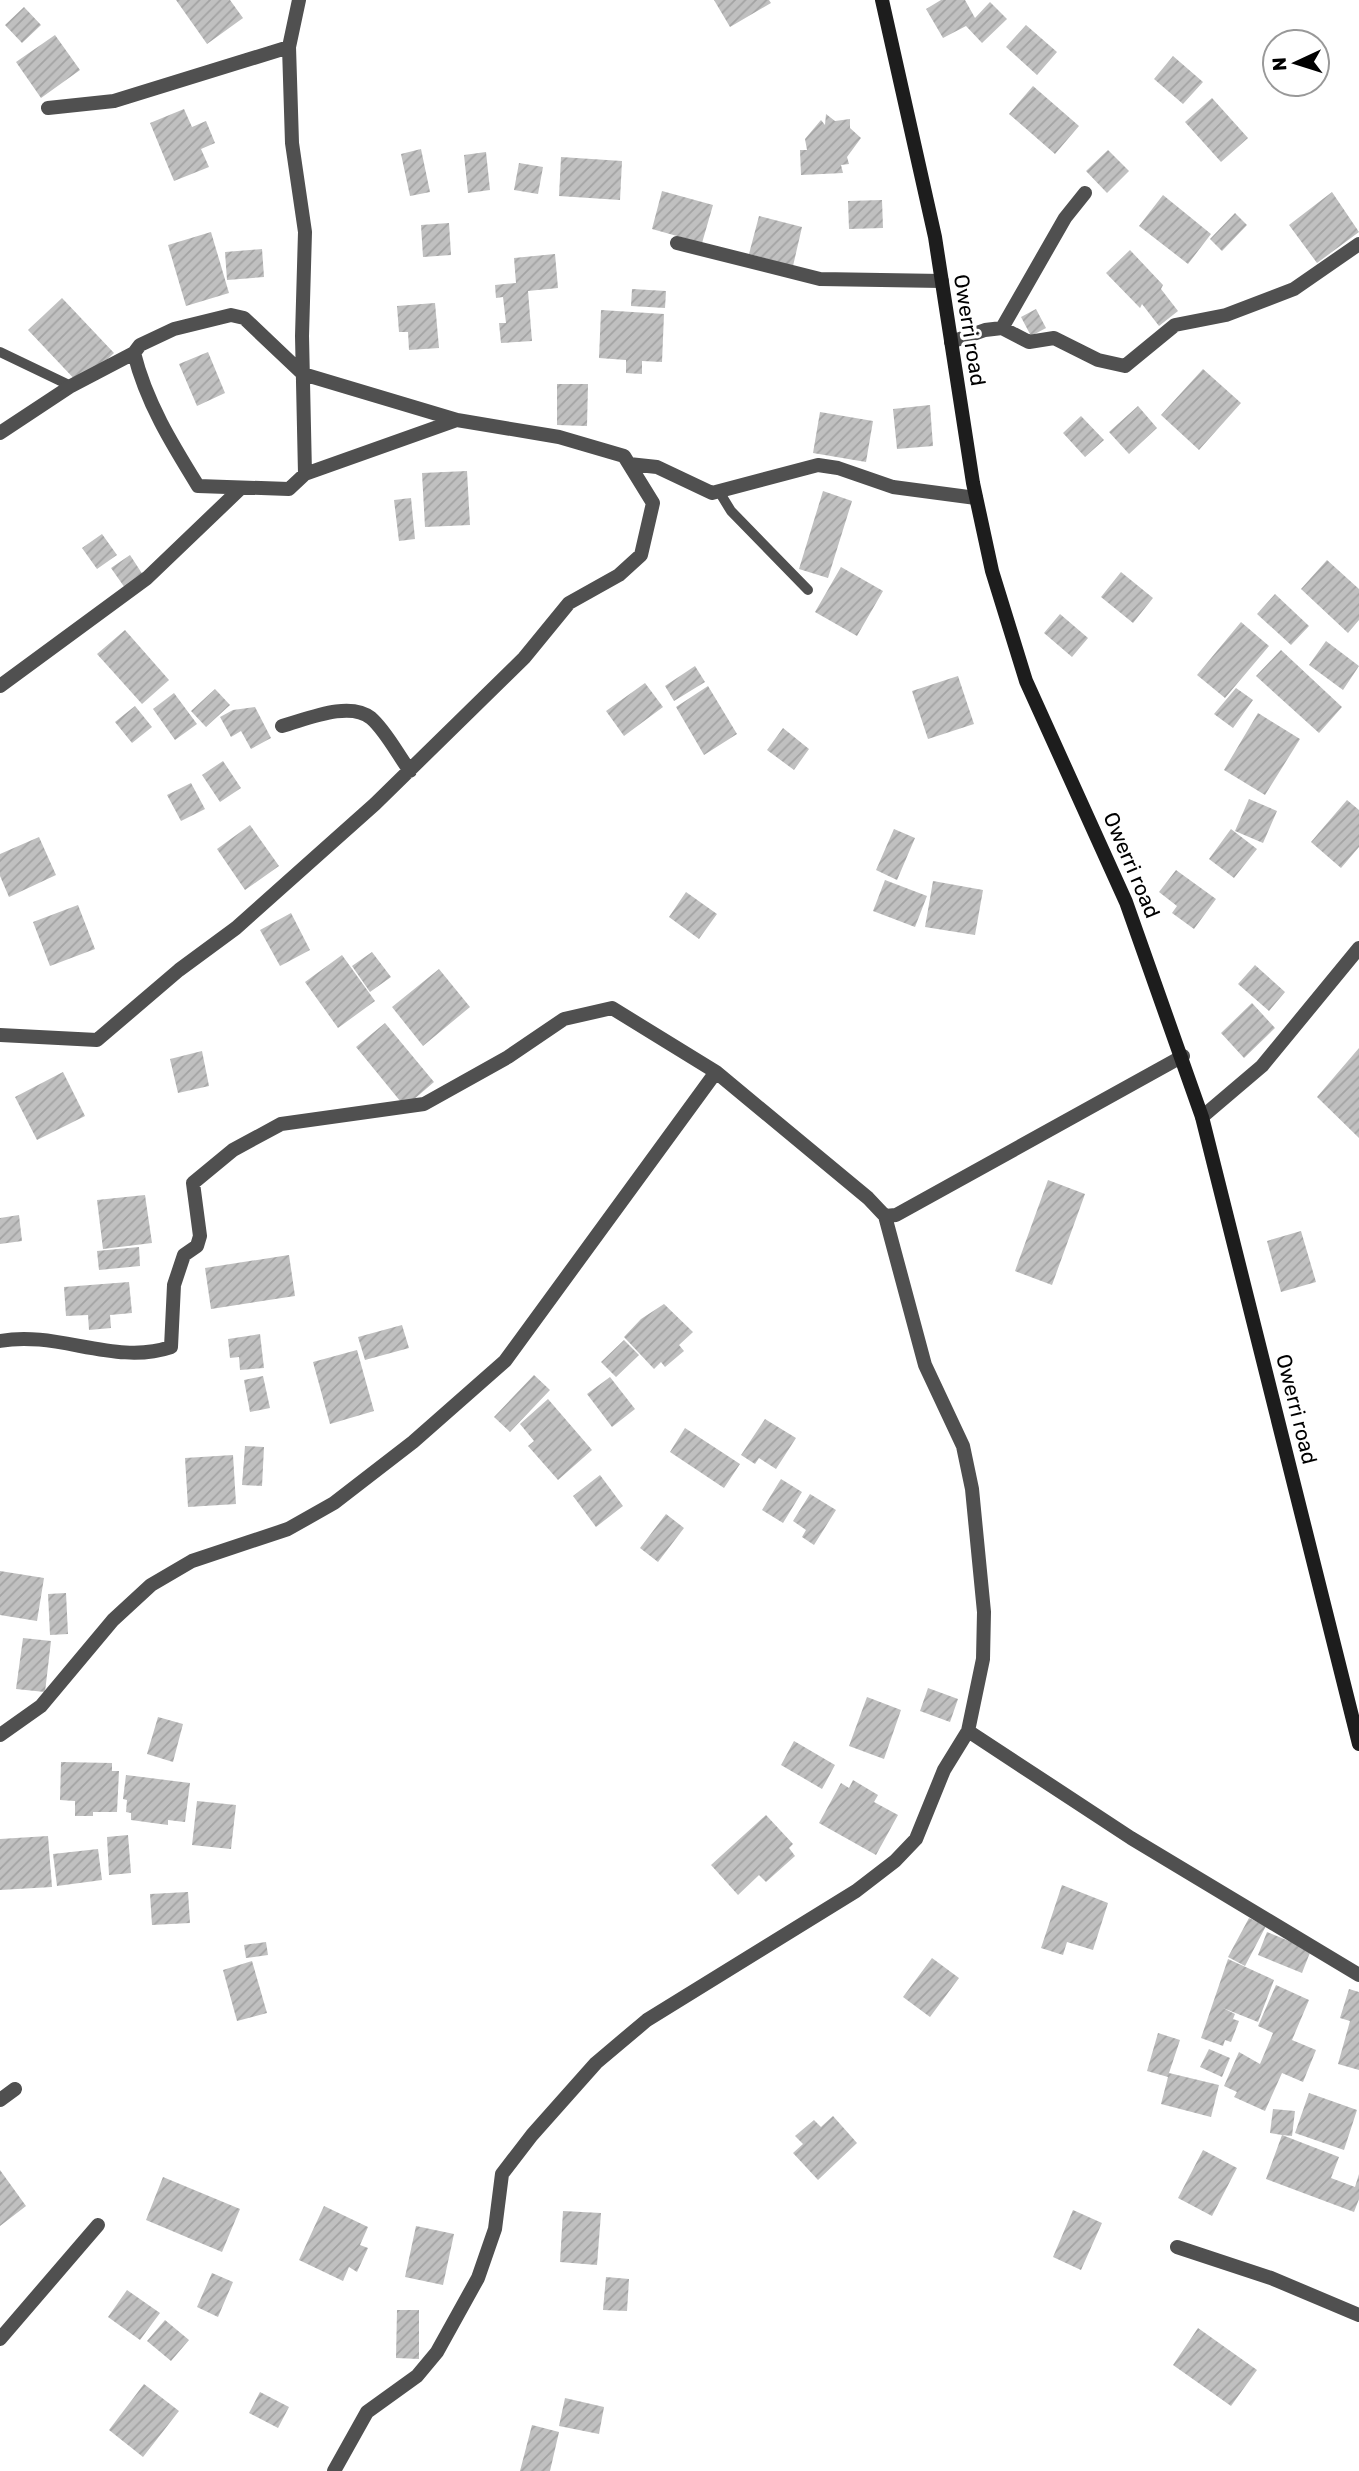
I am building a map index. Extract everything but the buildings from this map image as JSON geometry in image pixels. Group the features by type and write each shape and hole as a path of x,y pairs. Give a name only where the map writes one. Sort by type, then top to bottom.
{"main road":[{"name":"Owerri road","path":"883,0 935,237 976,498 992,571 1026,681 1126,902 1183,1056 1202,1117 1359,1744"}],"street":[{"path":"299,0 289,47 292,143 305,232 304,474"},
{"path":"48,108 114,101 289,47"},
{"path":"1002,328 1065,218 1084,194"},
{"path":"677,243 820,279 942,281"},
{"path":"951,342 985,330 1002,328 1029,342 1054,338 1098,360 1125,366 1175,325 1226,315 1294,289 1359,244"},
{"path":"0,433 71,386 134,353 140,345 174,329 231,314 244,318 303,374 457,420 559,437 624,456 653,503 641,555 619,575 569,603 524,658 410,771 236,928 179,970 97,1040 0,1035"},
{"path":"134,353 141,381 171,443 198,486 289,489 304,474 457,420"},
{"path":"629,464 657,467 704,491 720,493 818,465 838,468 893,487 976,498"},
{"path":"0,686 147,578 241,488"},
{"path":"282,726 334,712 355,712 370,717 410,771"},
{"path":"1202,1117 1262,1066 1359,948"},
{"path":"0,1341 49,1340 104,1351 158,1351 171,1347 174,1285 184,1255 197,1246 200,1236 193,1183 233,1150 281,1124 424,1104 508,1057 564,1019 612,1008 716,1073 868,1198 885,1216 925,1365 963,1446 972,1489 984,1612 983,1659 968,1731 944,1770 916,1839 895,1861 856,1891 647,2020 596,2063 532,2135 502,2174 495,2229 482,2266 437,2352 417,2376 367,2412 334,2471"},
{"path":"885,1216 896,1215 1183,1056"},
{"path":"0,1735 41,1706 113,1620 151,1585 192,1561 288,1529 334,1503 413,1442 505,1361 716,1073"},
{"path":"968,1731 1131,1838 1359,1975"},
{"path":"0,2100 15,2089"},
{"path":"0,2339 98,2225"},
{"path":"1177,2247 1271,2278 1359,2315"}],"lane":[{"path":"0,352 71,386"},
{"path":"720,493 731,511 808,590"}]}
